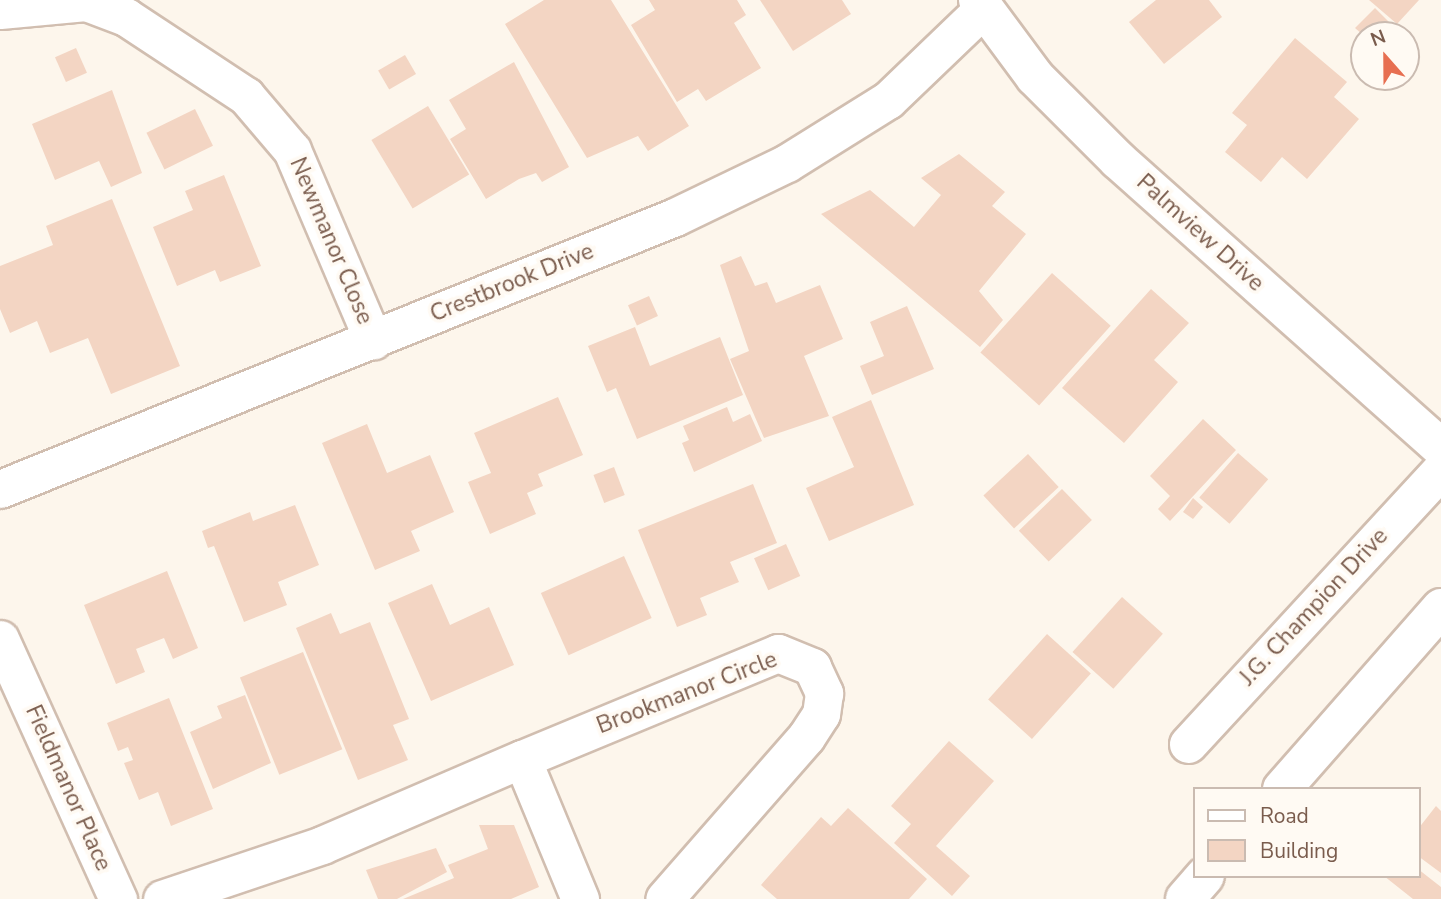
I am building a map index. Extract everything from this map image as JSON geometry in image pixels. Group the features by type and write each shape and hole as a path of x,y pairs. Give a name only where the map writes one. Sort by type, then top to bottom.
{"street":[{"name":"Newmanor Close","path":"0,10 86,2 126,17 246,96 292,150 373,340"},
{"name":"Crestbrook Drive","path":"0,489 675,217 835,138 888,100 981,4"},
{"name":"Palmview Drive","path":"981,4 1035,77 1118,160 1441,448"},
{"name":"J.G. Champion Drive","path":"1188,744 1441,470"},
{"path":"1284,787 1441,608"},
{"name":"Fieldmanor Place","path":"0,639 118,899"},
{"name":"Brookmanor Circle","path":"162,899 323,845 778,653 812,667 824,693 821,714 664,899"},
{"path":"522,759 580,899"},
{"path":"1185,899 1203,878"}],"building":[{"path":"544,0 611,0 689,126 648,151 638,136 587,158 505,24"},
{"path":"649,0 737,0 746,15 734,23 761,68 706,101 698,89 677,102 631,25 655,10"},
{"path":"760,0 842,0 851,14 793,51"},
{"path":"1156,0 1209,0 1222,17 1164,64 1129,22"},
{"path":"1369,0 1419,0 1400,21 1394,21"},
{"path":"1375,8 1388,21 1362,21"},
{"path":"1295,38 1347,82 1334,97 1359,119 1307,179 1282,157 1261,182 1225,152 1247,125 1232,113"},
{"path":"76,48 87,73 66,82 55,57"},
{"path":"405,55 416,74 389,90 378,70"},
{"path":"514,62 569,167 542,182 536,173 519,179 486,199 450,139 466,129 449,100"},
{"path":"112,90 142,173 111,187 99,161 55,180 32,124"},
{"path":"428,106 469,175 413,209 371,140"},
{"path":"195,109 213,146 164,170 146,133"},
{"path":"959,154 1005,192 992,206 1026,234 979,291 1003,320 980,347 821,214 870,190 914,227 941,195 921,178"},
{"path":"224,175 261,266 220,282 215,270 177,286 153,227 193,210 185,191"},
{"path":"112,199 180,366 111,394 88,338 50,353 37,321 10,333 0,309 0,266 53,245 46,226"},
{"path":"741,256 755,286 767,282 776,303 820,285 843,339 804,356 829,416 764,438 730,359 749,351 720,265"},
{"path":"1052,273 1111,326 1039,405 980,353"},
{"path":"1151,289 1189,323 1154,360 1178,382 1124,443 1062,388"},
{"path":"649,296 658,316 637,325 628,305"},
{"path":"907,306 934,369 872,395 860,366 884,356 870,322"},
{"path":"635,327 650,366 720,337 743,395 637,439 616,388 607,392 588,346"},
{"path":"558,397 583,455 538,474 543,486 527,493 536,514 490,534 468,482 491,473 474,433"},
{"path":"871,400 914,505 829,541 806,488 854,467 832,417"},
{"path":"727,407 733,422 750,414 762,441 694,472 682,443 689,440 683,426"},
{"path":"1203,419 1236,450 1170,521 1158,509 1170,496 1150,476"},
{"path":"367,424 387,473 430,455 454,512 411,531 420,551 375,570 322,443"},
{"path":"1238,453 1268,479 1229,524 1199,498"},
{"path":"1028,454 1059,487 1014,529 983,496"},
{"path":"614,467 625,495 604,503 593,475"},
{"path":"753,484 777,543 730,562 739,582 700,598 707,615 677,627 638,530"},
{"path":"1062,489 1092,520 1049,562 1019,531"},
{"path":"1193,498 1203,507 1193,519 1183,512"},
{"path":"295,505 319,565 278,582 287,605 244,622 214,546 208,548 202,531 250,512 253,521"},
{"path":"786,544 800,576 768,590 754,558"},
{"path":"624,556 652,618 569,655 541,593"},
{"path":"167,571 198,648 173,659 164,638 136,649 145,672 116,684 84,605"},
{"path":"432,584 450,625 489,607 514,665 431,701 388,603"},
{"path":"1122,597 1163,634 1113,689 1072,652"},
{"path":"331,613 340,634 370,622 409,719 393,725 408,760 358,780 296,628"},
{"path":"1047,634 1091,673 1032,739 988,699"},
{"path":"303,652 342,749 279,775 240,677"},
{"path":"245,695 271,763 213,789 190,732 222,718 217,706"},
{"path":"169,698 213,809 171,826 158,792 139,800 124,763 133,760 128,747 118,751 107,723"},
{"path":"949,741 994,781 936,846 970,876 952,896 894,843 911,824 891,806"},
{"path":"1436,806 1441,811 1441,873 1420,857 1420,826"},
{"path":"848,808 927,879 909,899 777,899 761,885 821,817 831,826"},
{"path":"479,825 514,825 539,887 511,899 403,899 454,878 448,865 488,849"},
{"path":"436,848 447,872 397,899 378,899 366,870"},
{"path":"1420,871 1441,887 1441,899 1413,899 1387,878 1420,878"}]}
